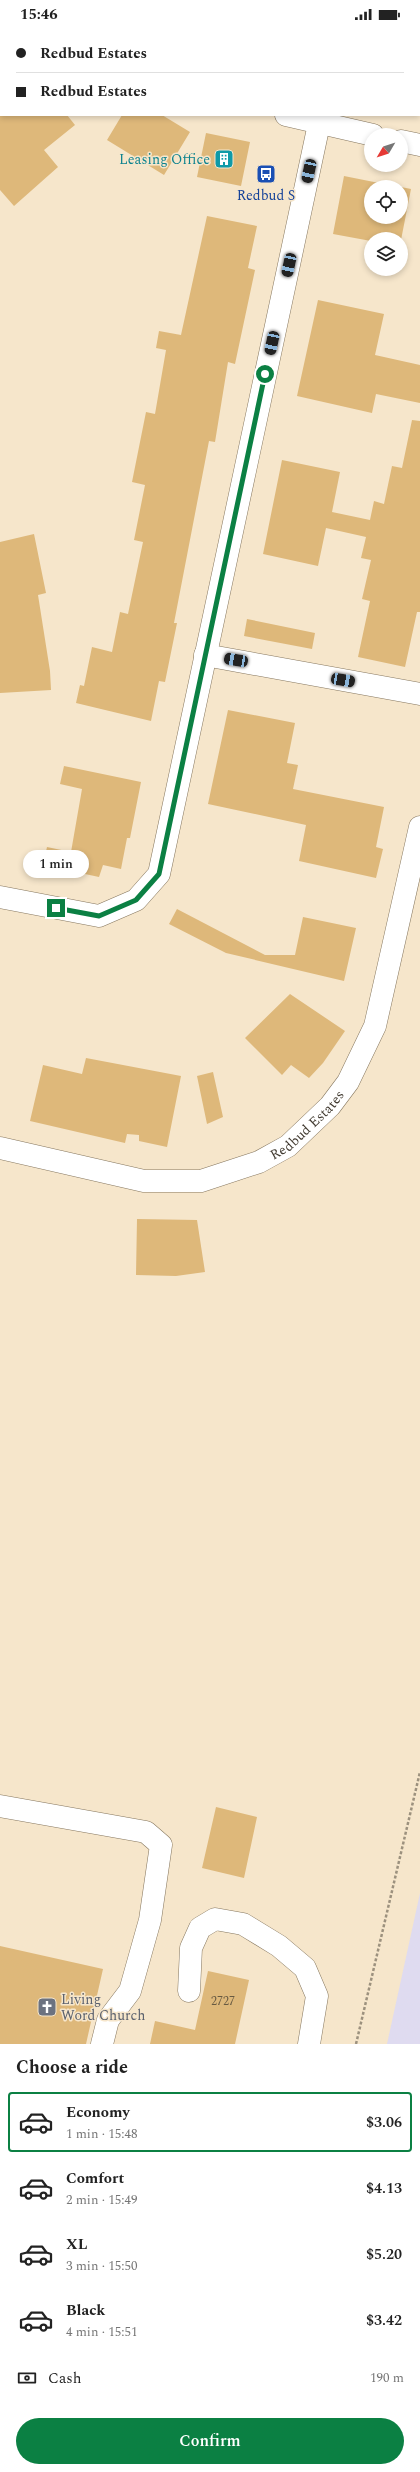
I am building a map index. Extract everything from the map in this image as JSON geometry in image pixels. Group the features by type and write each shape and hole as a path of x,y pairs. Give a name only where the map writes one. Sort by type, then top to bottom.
{"street":[{"path":"290,116 364,133"},
{"path":"0,897 99,916 136,900 159,874 319,124"},
{"path":"408,142 420,145"},
{"path":"205,655 420,694"},
{"name":"Redbud Estates","path":"0,1148 144,1181 201,1181 259,1162 288,1146 330,1106 348,1082 372,1032 420,826"},
{"path":"0,1806 146,1832 161,1845 150,1920 130,1991 108,2020 102,2044"},
{"path":"189,1991 191,1948 200,1928 215,1919 243,1924 279,1946 305,1968 317,1996 309,2044"}],"path":[{"path":"356,2044 420,1772"}],"shaded area":[{"path":"420,1893 420,2044 387,2044"}],"building":[{"path":"0,116 68,116 75,125 44,150 58,167 14,206 0,190"},
{"path":"121,116 164,116 190,132 164,175 107,140"},
{"name":"Leasing Office","path":"206,133 250,142 241,186 197,177"},
{"path":"344,176 364,180 364,224 404,224 403,232 364,232 364,240 333,234"},
{"path":"408,188 411,189 408,204"},
{"path":"207,216 257,226 248,268 255,270 235,364 228,362 215,442 209,441 174,623 177,623 165,682 159,681 151,721 76,703 80,685 84,686 92,647 112,652 120,612 128,614 143,542 134,540 145,485 132,482 146,412 155,414 166,350 156,348 159,331 181,335"},
{"path":"318,300 384,314 375,355 420,365 420,403 376,394 372,413 297,396"},
{"path":"412,420 420,421 420,612 417,612 405,667 358,657 370,601 362,599 371,560 361,558 366,537 326,528 318,566 263,554 282,460 340,472 332,512 370,520 374,501 384,504 392,466 402,468"},
{"path":"34,534 46,593 38,595 50,671 51,690 0,693 0,542"},
{"path":"247,619 315,633 312,649 244,636"},
{"path":"228,710 295,723 287,763 298,765 293,789 384,807 376,847 383,849 376,878 299,861 306,825 208,804"},
{"path":"64,766 141,782 130,838 127,838 121,869 103,865 99,877 43,865 47,847 71,852 82,789 60,784"},
{"path":"177,909 265,955 295,955 303,917 356,928 344,981 226,953 169,924"},
{"path":"290,994 345,1031 323,1063 309,1078 291,1065 282,1075 245,1038"},
{"path":"86,1058 181,1076 167,1147 139,1141 139,1135 127,1134 125,1143 30,1121 43,1065 82,1074"},
{"path":"213,1072 223,1117 207,1124 197,1076"},
{"path":"137,1219 197,1220 205,1272 176,1276 136,1275"},
{"path":"216,1807 257,1817 244,1878 202,1868"},
{"name":"Living Word Church","path":"0,1946 103,1969 86,2044 0,2044"},
{"path":"208,1971 249,1980 235,2044 150,2044 155,2021 195,2030"}],"place":[{"name":"Leasing Office","path":"224,159"},
{"name":"Redbud S","path":"266,174"},
{"name":"Living Word Church","path":"47,2007"}],"route":[{"path":"56,908 99,916 136,900 159,874 265,374"}]}
